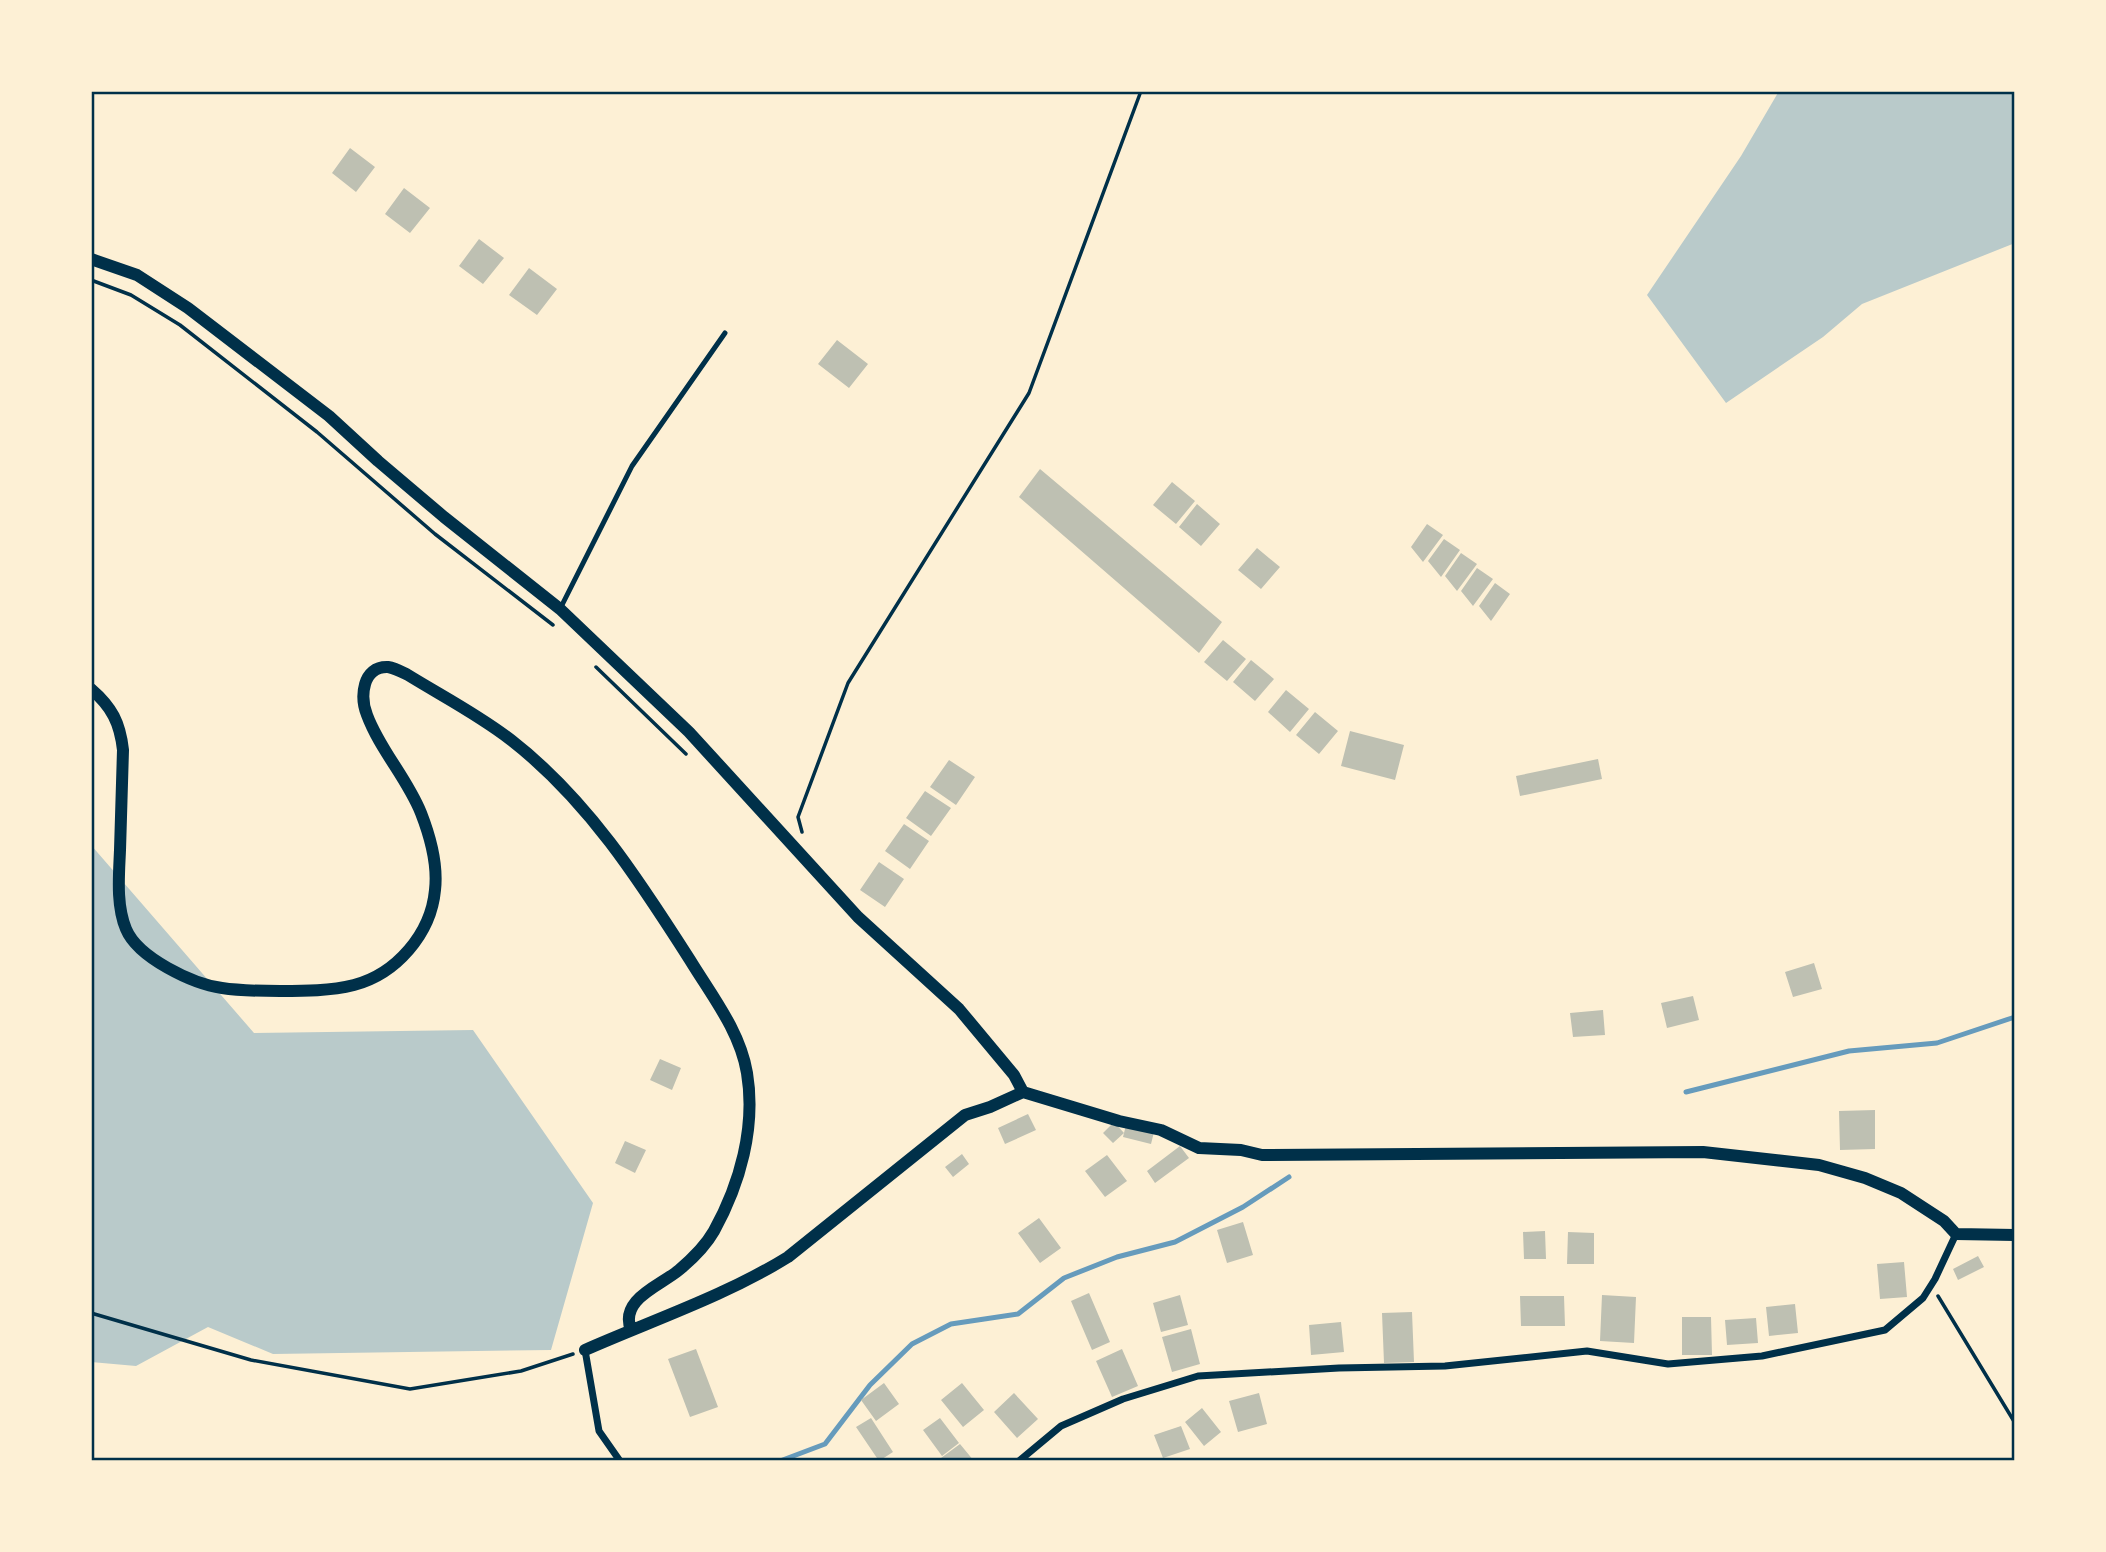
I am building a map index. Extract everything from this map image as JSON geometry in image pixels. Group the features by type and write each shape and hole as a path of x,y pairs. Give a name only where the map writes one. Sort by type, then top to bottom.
{"street":[{"path":"91,259 136,275 188,307 329,416 435,509 560,609 689,732 858,917 959,1009 1014,1075 1023,1092"},
{"path":"91,689 104,700 114,714 120,731 122,750 119,886 126,930 134,943 151,958 195,980 219,988 314,991 355,985 375,977 406,954 424,925 435,891 428,832 414,796 365,711 364,685 369,674 379,668 390,667 408,675 509,738 547,770 607,837 644,887 731,1026 742,1051 749,1097 742,1161 736,1183 712,1234 679,1270 637,1300 627,1320 631,1330"},
{"path":"620,1461 599,1431 585,1350 740,1285 777,1264 965,1115 1023,1092 1119,1121 1161,1130 1199,1148 1241,1150 1262,1155 1703,1152 1819,1165 1865,1178 1900,1194 1944,1221 1956,1234 2015,1236"},
{"path":"1019,1461 1061,1426 1123,1399 1198,1376 1339,1368 1445,1366 1587,1351 1668,1364 1762,1356 1885,1331 1923,1298 1956,1234"}],"lane":[{"path":"560,609 632,466 725,333"}],"path":[{"path":"811,865 798,817 848,683 1029,393 1141,91"},
{"path":"91,281 131,295 180,325 317,432 435,534 553,625"},
{"path":"593,663 691,759"},
{"path":"1931,1286 2015,1423"},
{"path":"91,1313 251,1360 410,1390 521,1371 585,1350"}],"shaded area":[{"path":"1779,91 2015,91 2015,243 1862,304 1823,337 1726,403 1647,295 1741,156"},
{"path":"91,845 254,1033 473,1030 593,1203 551,1350 273,1354 208,1327 136,1366 91,1362"}],"building":[{"path":"350,148 375,167 356,192 332,173"},
{"path":"404,188 430,208 410,233 385,214"},
{"path":"479,239 504,258 483,284 459,266"},
{"path":"529,268 557,289 537,315 509,295"},
{"path":"837,340 868,364 849,388 818,364"},
{"path":"1040,469 1222,622 1199,653 1019,497"},
{"path":"1172,482 1195,501 1176,524 1153,505"},
{"path":"1197,504 1220,524 1201,546 1179,527"},
{"path":"1427,524 1443,535 1423,562 1411,547"},
{"path":"1444,539 1460,550 1441,577 1428,561"},
{"path":"1257,548 1280,567 1261,589 1238,570"},
{"path":"1461,553 1477,564 1457,591 1445,576"},
{"path":"1477,568 1493,579 1473,606 1461,591"},
{"path":"1495,583 1510,594 1491,621 1479,606"},
{"path":"1223,640 1246,659 1227,681 1204,662"},
{"path":"1251,660 1274,679 1255,701 1233,682"},
{"path":"1286,690 1309,709 1290,732 1268,712"},
{"path":"1315,712 1338,731 1319,754 1296,735"},
{"path":"1350,731 1404,745 1395,780 1341,766"},
{"path":"1598,759 1602,779 1520,796 1516,776"},
{"path":"949,760 975,777 956,805 930,787"},
{"path":"925,791 951,808 931,836 906,818"},
{"path":"904,824 929,841 910,869 885,851"},
{"path":"879,862 904,879 885,907 860,890"},
{"path":"1814,963 1822,989 1793,997 1785,972"},
{"path":"1693,996 1699,1020 1667,1028 1661,1003"},
{"path":"1603,1010 1605,1035 1573,1037 1570,1013"},
{"path":"660,1059 681,1068 672,1090 650,1080"},
{"path":"1875,1110 1875,1149 1840,1150 1839,1111"},
{"path":"1028,1114 1036,1130 1005,1144 998,1128"},
{"path":"1114,1122 1124,1133 1113,1143 1103,1133"},
{"path":"1126,1125 1154,1132 1151,1144 1123,1137"},
{"path":"625,1141 646,1150 635,1173 615,1163"},
{"path":"1180,1146 1189,1158 1155,1183 1147,1171"},
{"path":"962,1154 969,1164 953,1177 945,1167"},
{"path":"1107,1155 1127,1181 1105,1197 1085,1171"},
{"path":"1039,1218 1061,1248 1040,1263 1018,1233"},
{"path":"1243,1222 1253,1255 1227,1263 1217,1230"},
{"path":"1545,1231 1546,1259 1524,1259 1523,1232"},
{"path":"1568,1232 1594,1233 1594,1264 1567,1264"},
{"path":"1978,1256 1984,1267 1958,1280 1953,1269"},
{"path":"1904,1262 1907,1297 1880,1299 1877,1264"},
{"path":"1089,1293 1110,1342 1092,1350 1071,1301"},
{"path":"1180,1295 1188,1325 1161,1332 1153,1303"},
{"path":"1602,1295 1636,1297 1634,1343 1600,1341"},
{"path":"1520,1296 1564,1296 1565,1326 1521,1326"},
{"path":"1795,1304 1798,1333 1769,1336 1766,1307"},
{"path":"1412,1312 1414,1362 1384,1363 1382,1313"},
{"path":"1682,1317 1711,1317 1712,1355 1682,1355"},
{"path":"1756,1318 1758,1343 1727,1345 1725,1320"},
{"path":"1341,1322 1344,1352 1311,1355 1309,1325"},
{"path":"1191,1329 1200,1364 1172,1372 1162,1337"},
{"path":"696,1349 718,1407 690,1417 668,1359"},
{"path":"1122,1349 1138,1386 1112,1397 1096,1361"},
{"path":"884,1383 899,1404 876,1421 861,1400"},
{"path":"962,1383 984,1410 963,1427 941,1400"},
{"path":"1014,1393 1038,1419 1017,1438 994,1412"},
{"path":"1259,1393 1267,1424 1238,1432 1229,1401"},
{"path":"1202,1408 1221,1432 1204,1446 1185,1422"},
{"path":"871,1418 893,1452 879,1461 856,1427"},
{"path":"940,1418 959,1443 942,1456 923,1430"},
{"path":"1181,1426 1190,1449 1163,1458 1154,1435"},
{"path":"960,1444 974,1461 944,1461 941,1458"}],"waterway":[{"path":"1686,1092 1849,1051 1937,1043 2015,1017"},
{"path":"780,1461 825,1444 870,1385 912,1344 951,1324 1018,1314 1064,1278 1117,1257 1175,1242 1243,1207 1289,1177"}]}
